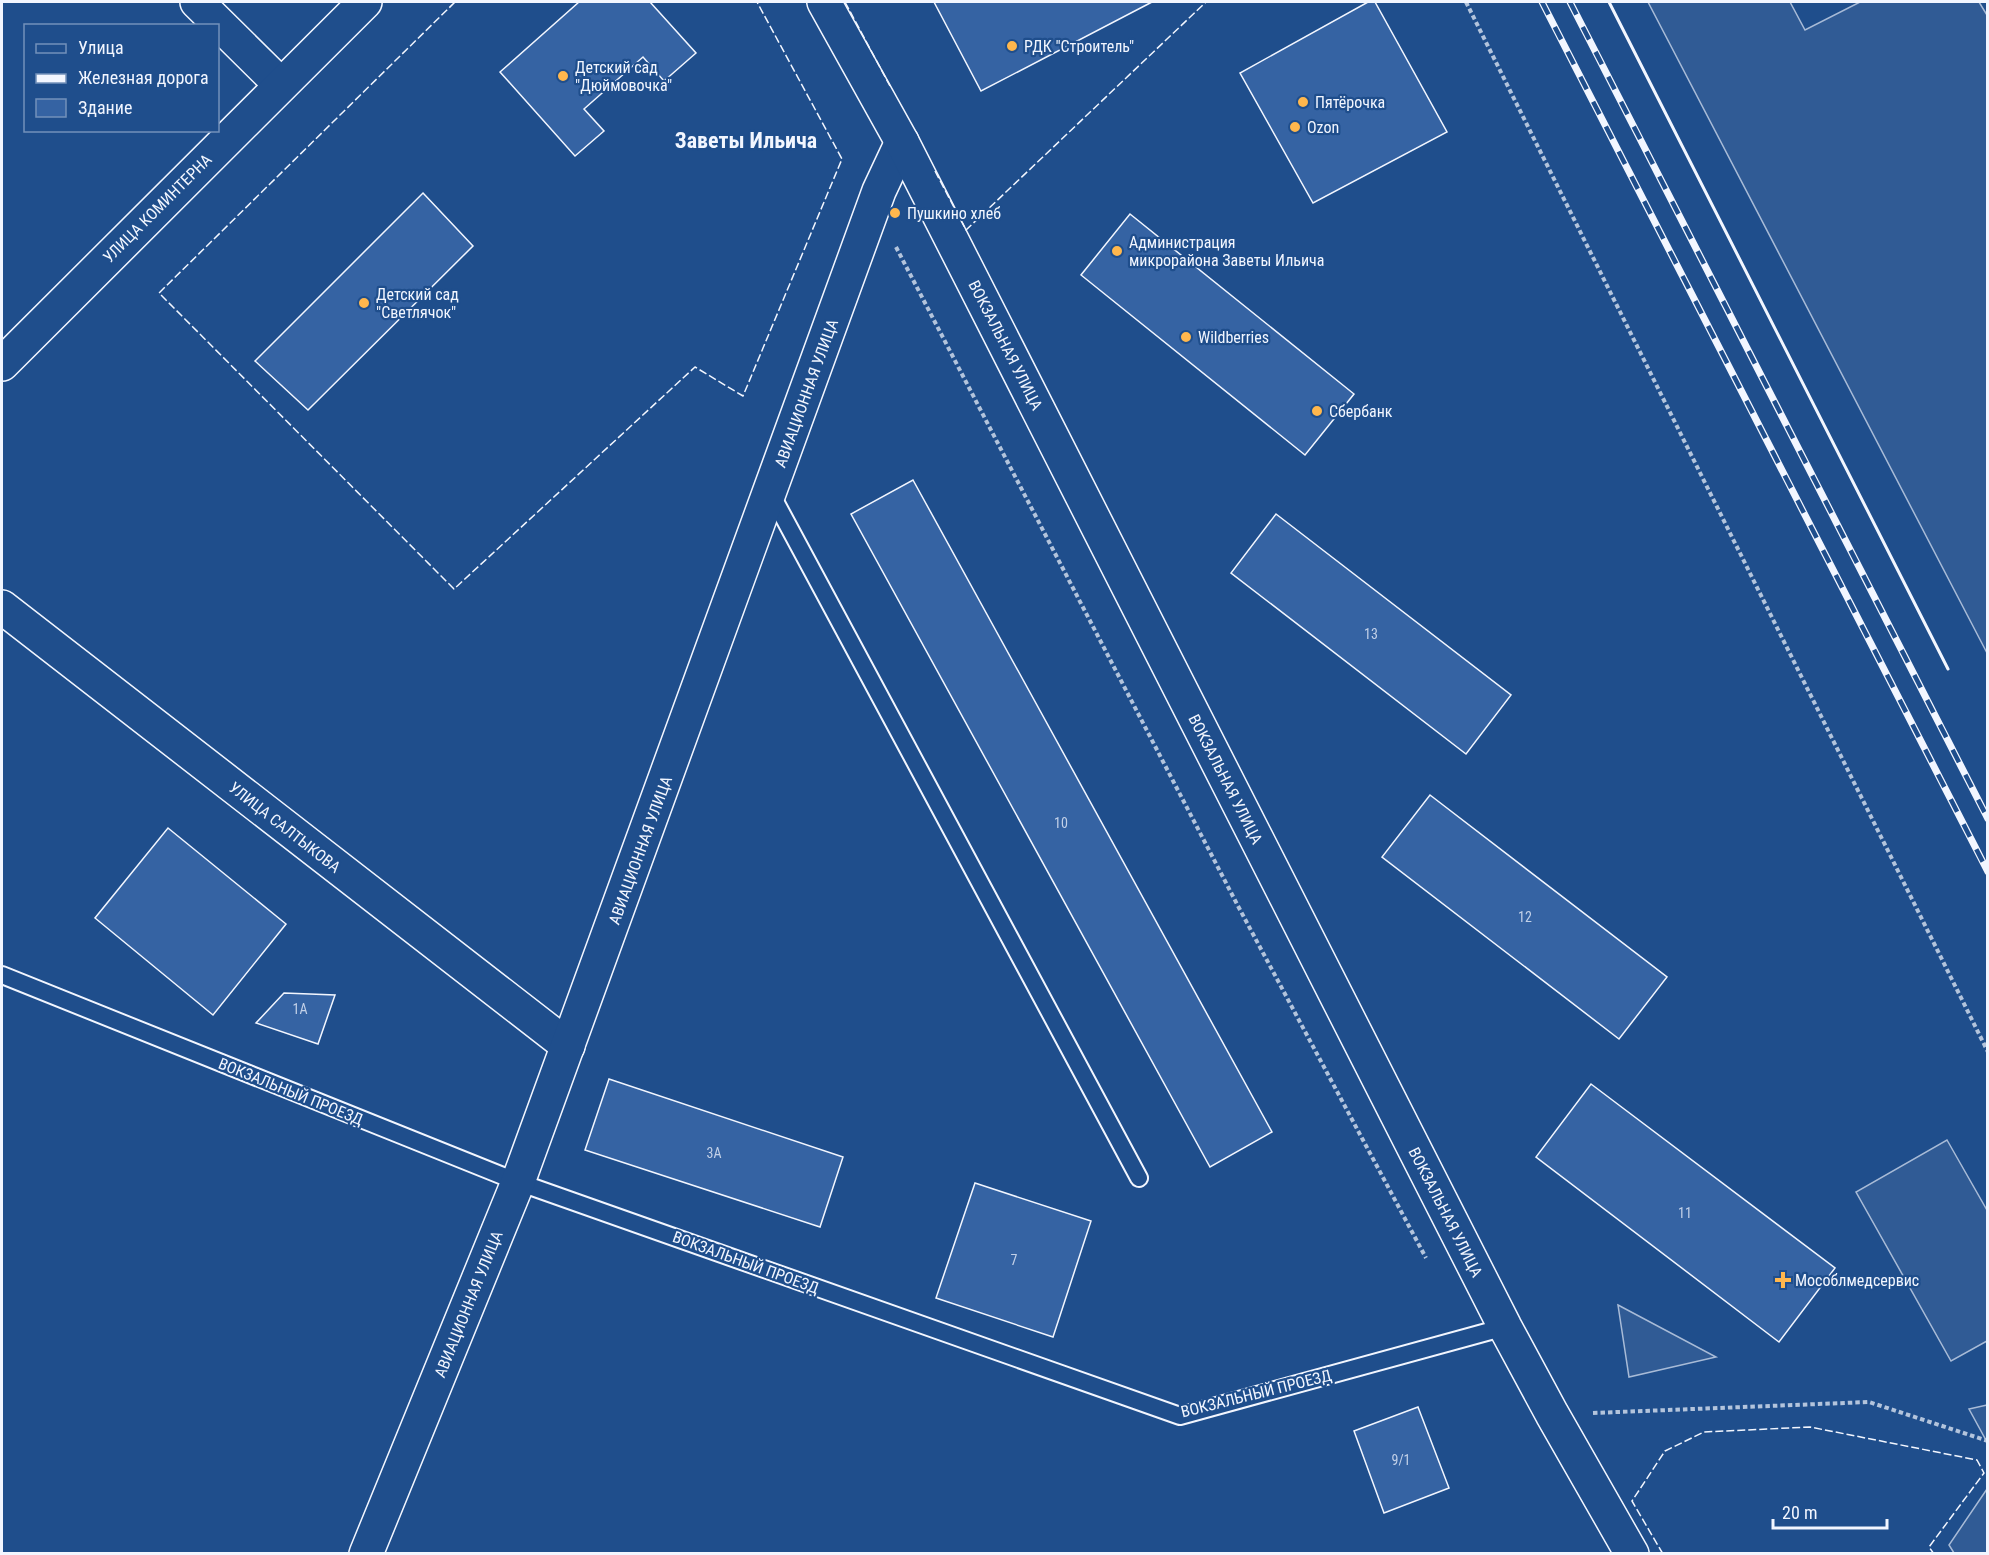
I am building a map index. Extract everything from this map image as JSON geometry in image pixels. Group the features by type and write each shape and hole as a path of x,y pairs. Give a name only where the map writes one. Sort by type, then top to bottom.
{"street":[{"path":"197,2 281,85"},
{"name":"УЛИЦА КОМИНТЕРНА","path":"2,364 364,2"},
{"name":"ВОКЗАЛЬНАЯ УЛИЦА","path":"824,2 902,142 1505,1327 1632,1554"},
{"name":"АВИАЦИОННАЯ УЛИЦА","path":"366,1554 518,1182 885,176 902,142"},
{"name":"УЛИЦА САЛТЫКОВА","path":"2,607 568,1046"}],"lane":[{"path":"770,492 1139,1178"},
{"name":"ВОКЗАЛЬНЫЙ ПРОЕЗД","path":"2,975 518,1182 1180,1416 1505,1327"}],"path":[{"path":"1466,2 1988,1052"},
{"path":"875,205 1238,906 1431,1268"},
{"path":"1552,1414 1869,1402 1988,1441"}],"shaded area":[{"path":"1648,2 1790,2 1805,30 1860,2 1979,2 1987,15 1987,653"},
{"path":"1947,1140 1988,1212 1987,1341 1951,1361 1856,1192"},
{"path":"1618,1305 1716,1357 1629,1377"},
{"path":"1988,1405 1987,1442 1969,1409"},
{"path":"1987,1489 1987,1553 1954,1553 1949,1545"}],"building":[{"name":"Детский сад \"Дюймовочка\"","path":"579,2 650,2 696,53 664,81 643,57 584,109 604,131 575,156 500,72"},
{"name":"РДК \"Строитель\"","path":"934,2 1152,2 981,91"},
{"path":"1368,2 1375,2 1447,132 1313,203 1240,73"},
{"name":"Детский сад \"Светлячок\"","path":"423,193 473,246 308,410 255,361"},
{"path":"1130,214 1354,394 1305,455 1081,275"},
{"path":"913,480 1272,1132 1210,1167 851,514"},
{"path":"1276,514 1511,695 1466,754 1231,573"},
{"path":"1430,795 1667,977 1619,1039 1382,857"},
{"path":"168,828 286,924 213,1015 95,918"},
{"path":"284,993 335,995 318,1044 256,1023"},
{"path":"609,1079 843,1157 820,1227 585,1150"},
{"path":"1591,1084 1835,1268 1779,1342 1536,1157"},
{"path":"975,1183 1091,1221 1053,1337 936,1298"},
{"path":"1418,1407 1449,1488 1384,1513 1354,1431"}],"railway":[{"path":"1542,2 1988,872"},
{"path":"1570,2 1988,819"}],"fence":[{"path":"455,2 159,293 454,589 695,367 743,396 842,159 757,2"},
{"path":"845,2 890,86"},
{"path":"935,171 966,230 1206,2"},
{"path":"1663,1554 1632,1501 1665,1451 1704,1432 1810,1427 1977,1460 1984,1473 1929,1547 1934,1554"}],"wall":[{"path":"1609,2 1948,669"}],"place":[{"name":"РДК \"Строитель\"","path":"1012,46"},
{"name":"Детский сад \"Дюймовочка\"","path":"563,76"},
{"name":"Пятёрочка","path":"1303,102"},
{"name":"Ozon","path":"1295,127"},
{"name":"Пушкино хлеб","path":"895,213"},
{"name":"Администрация микрорайона Заветы Ильича","path":"1117,251"},
{"name":"Детский сад \"Светлячок\"","path":"364,303"},
{"name":"Wildberries","path":"1186,337"},
{"name":"Сбербанк","path":"1317,411"},
{"name":"Мособлмедсервис","path":"1783,1280"}],"district":[{"name":"Заветы Ильича","path":"746,140"}]}
